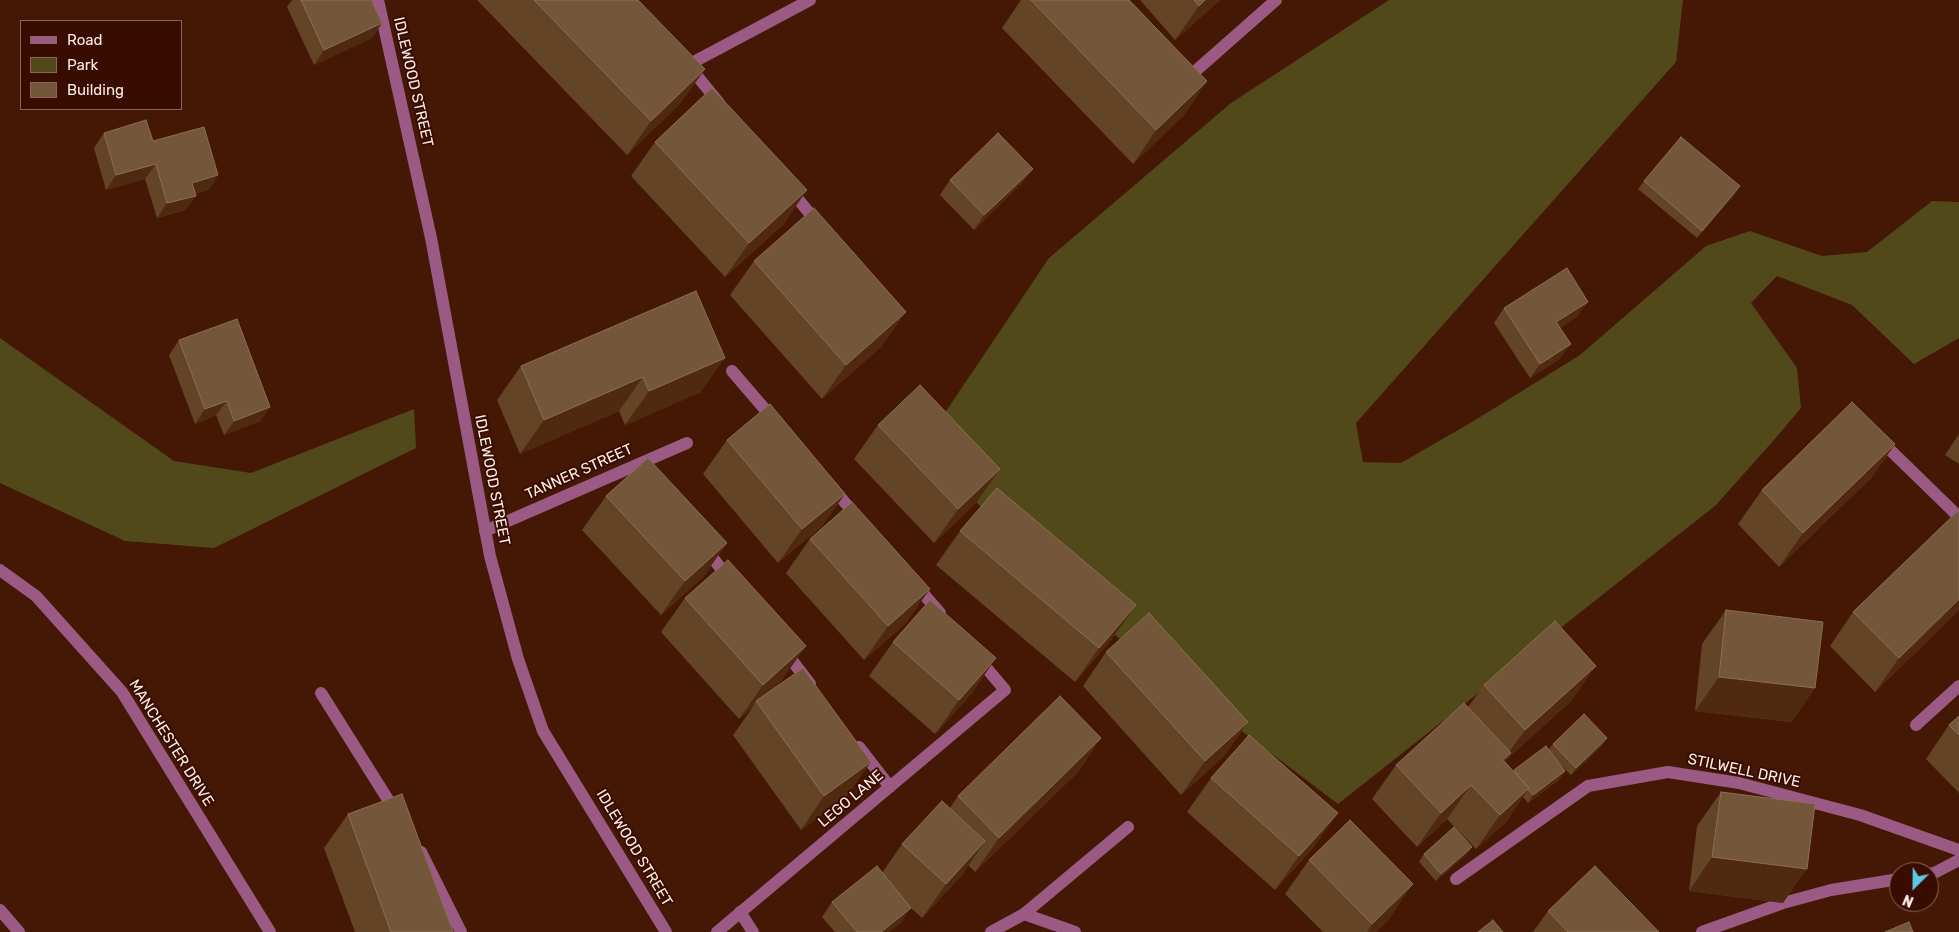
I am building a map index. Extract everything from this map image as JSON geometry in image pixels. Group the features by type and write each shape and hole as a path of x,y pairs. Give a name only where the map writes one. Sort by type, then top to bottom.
{"street":[{"name":"IDLEWOOD STREET","path":"378,0 431,238 490,556 518,659 543,731 666,932"},
{"path":"726,111 685,62 810,0"},
{"path":"1177,64 1191,75 1276,0"},
{"path":"782,180 826,234"},
{"path":"732,371 784,432"},
{"name":"TANNER STREET","path":"485,532 643,467 687,443"},
{"path":"1883,443 1959,516"},
{"path":"823,477 869,530"},
{"path":"695,534 737,590"},
{"name":"MANCHESTER DRIVE","path":"0,570 36,596 122,692 270,932"},
{"path":"908,576 947,622"},
{"path":"774,637 817,692"},
{"name":"LEGO LANE","path":"717,932 1005,690 966,644"},
{"path":"1916,725 1959,686"},
{"path":"320,693 404,825"},
{"path":"853,739 890,787"},
{"name":"STILWELL DRIVE","path":"1456,879 1588,786 1668,772 1739,783 1860,815 1959,850"},
{"path":"990,932 1024,914 1128,827"},
{"path":"414,842 461,932"},
{"path":"1939,870 1959,860"},
{"path":"1702,932 1783,903 1831,890 1889,881"},
{"path":"0,910 19,932"},
{"path":"740,912 753,932"},
{"path":"1024,914 1075,932"}],"green space":[{"path":"1389,0 1683,0 1676,62 1356,423 1363,462 1401,463 1472,422 1580,355 1706,246 1750,231 1822,256 1867,252 1932,201 1959,202 1959,338 1914,364 1852,305 1777,276 1751,303 1797,368 1801,408 1716,505 1338,804 1086,613 977,503 932,432 1049,258 1231,103"},
{"path":"0,338 174,461 251,473 414,409 416,448 214,548 125,541 0,483"}],"building":[{"path":"301,0 371,0 382,23 324,50"},
{"path":"534,0 638,0 705,69 651,121"},
{"path":"1031,0 1129,0 1207,81 1156,130"},
{"path":"1194,0 1205,0 1199,6"},
{"path":"712,88 807,190 749,243 655,142"},
{"path":"146,120 153,141 204,127 218,175 192,183 196,196 167,203 156,164 116,175 104,133"},
{"path":"998,133 1033,169 984,215 950,180"},
{"path":"1681,137 1740,186 1702,231 1644,181"},
{"path":"814,208 906,312 846,365 754,261"},
{"path":"1567,268 1588,302 1556,322 1571,344 1540,364 1504,308"},
{"path":"696,291 725,358 649,391 643,377 544,420 521,366"},
{"path":"237,319 270,407 234,421 227,401 205,409 179,340"},
{"path":"920,385 1000,469 958,509 878,425"},
{"path":"1852,402 1895,444 1803,533 1762,490"},
{"path":"770,404 845,494 802,529 727,440"},
{"path":"648,458 727,543 685,581 606,496"},
{"path":"997,488 1136,605 1099,648 960,531"},
{"path":"852,502 930,589 888,626 810,539"},
{"path":"1959,510 1959,599 1899,658 1853,612"},
{"path":"728,560 806,646 763,685 685,598"},
{"path":"930,600 996,658 959,700 893,642"},
{"path":"1726,610 1823,622 1815,688 1719,677"},
{"path":"1149,613 1248,722 1205,761 1106,652"},
{"path":"1555,621 1596,666 1525,730 1484,685"},
{"path":"803,668 871,762 824,796 756,701"},
{"path":"1060,696 1101,738 999,838 958,796"},
{"path":"1464,703 1511,753 1503,760 1529,788 1500,815 1471,785 1441,813 1396,765"},
{"path":"1584,714 1607,738 1576,768 1553,744"},
{"path":"1959,716 1959,735 1949,725"},
{"path":"1249,735 1338,813 1299,856 1211,778"},
{"path":"1546,746 1565,771 1533,795 1514,770"},
{"path":"1721,792 1815,804 1807,869 1712,857"},
{"path":"402,794 453,932 391,932 348,814"},
{"path":"942,801 985,841 946,884 902,844"},
{"path":"1350,820 1413,884 1372,924 1309,860"},
{"path":"1454,827 1472,847 1441,874 1424,854"},
{"path":"877,866 911,908 881,932 857,932 832,902"},
{"path":"1595,866 1659,932 1568,932 1548,911"},
{"path":"1493,920 1503,932 1478,932"},
{"path":"1909,922 1913,932 1885,932"}]}
